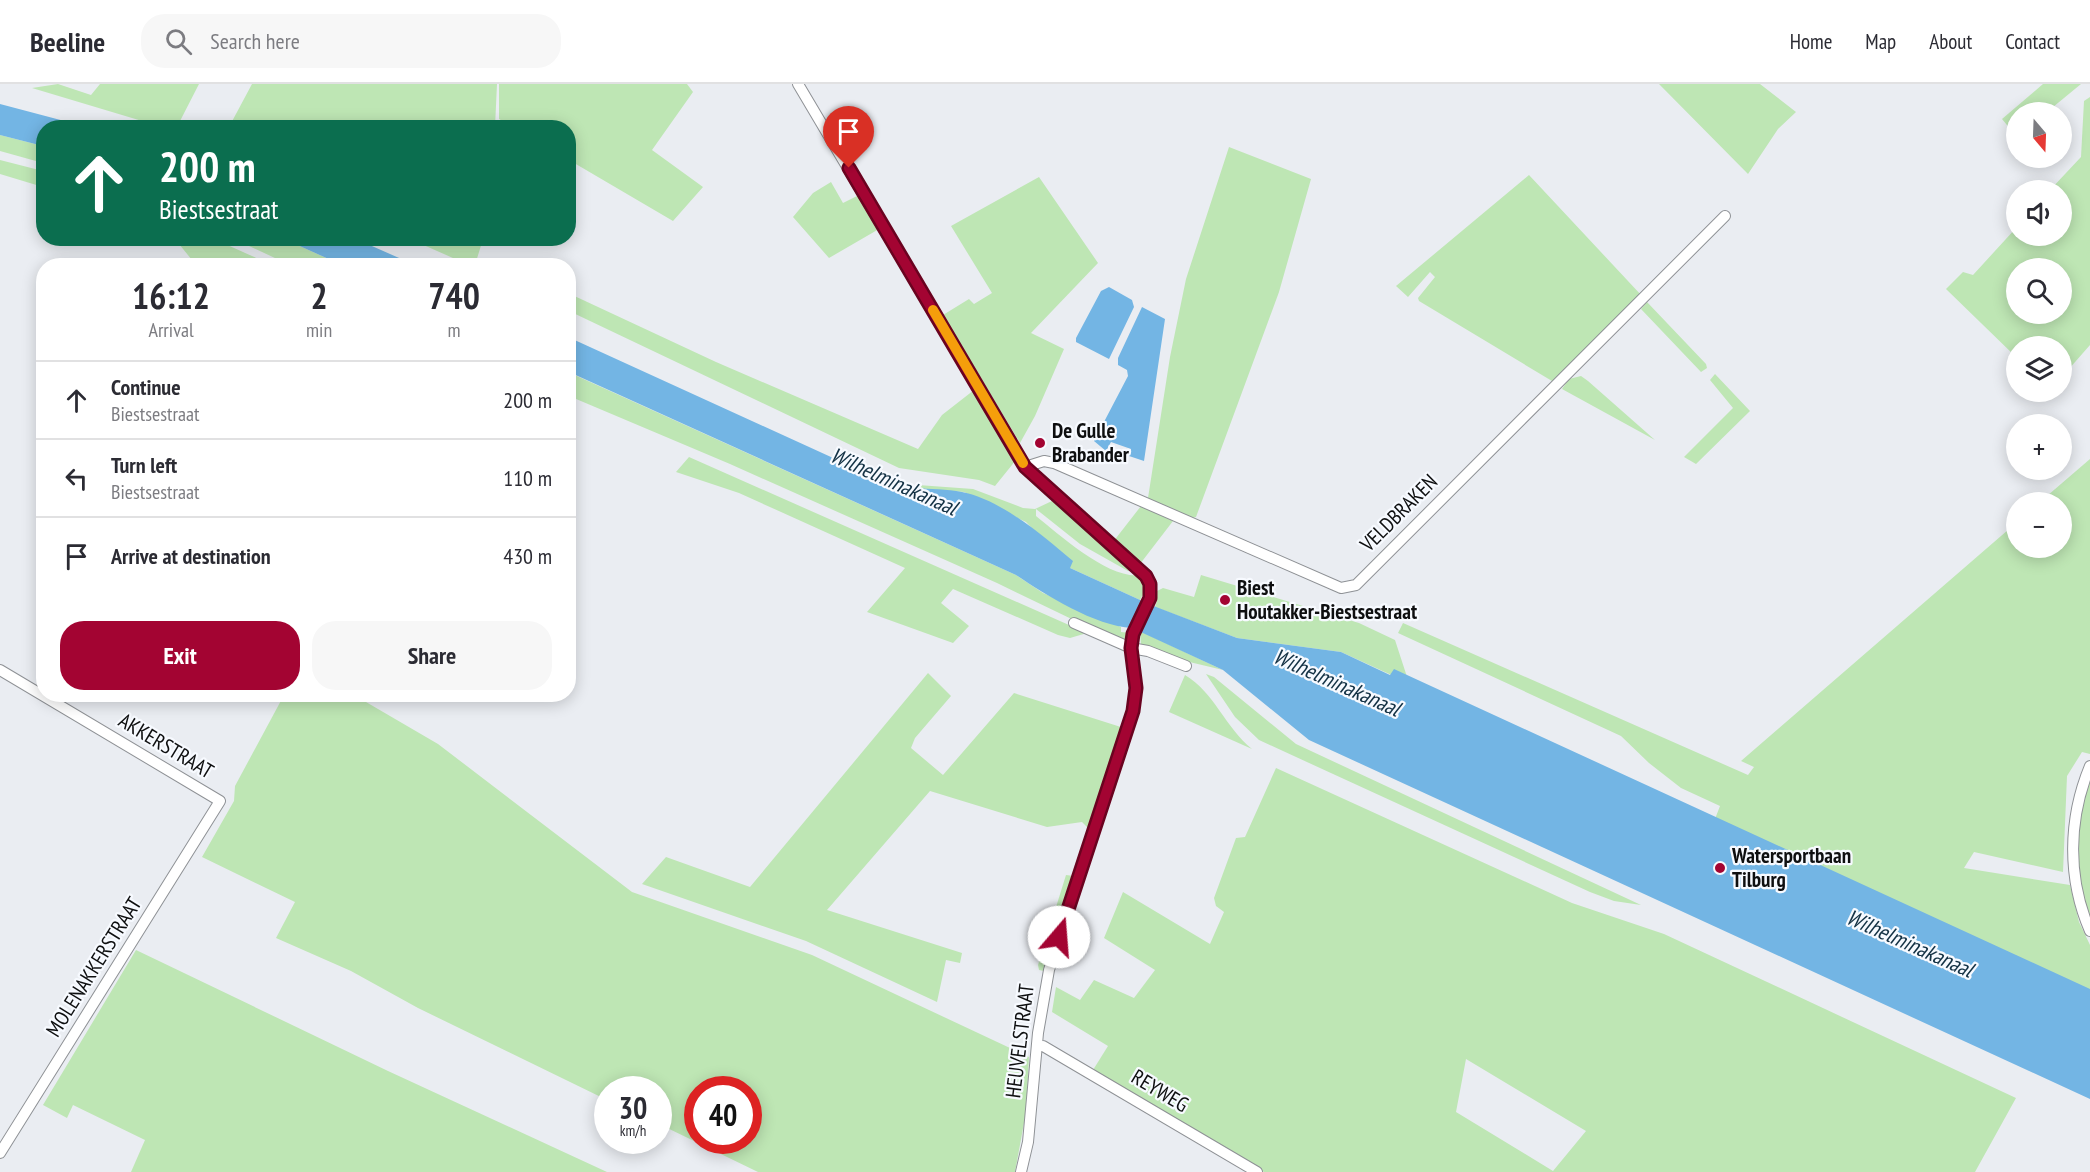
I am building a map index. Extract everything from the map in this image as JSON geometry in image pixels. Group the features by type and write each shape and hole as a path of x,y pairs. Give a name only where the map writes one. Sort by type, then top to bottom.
{"street":[{"path":"798,84 1025,467"},
{"name":"VELDBRAKEN","path":"1025,467 1044,460 1054,463 1341,588 1349,588 1725,216"},
{"name":"HEUVELSTRAAT","path":"1022,1172 1028,1142 1038,1033 1049,970 1133,711 1136,688 1131,648 1133,634 1150,598 1150,584 1146,576 1025,467"},
{"path":"1074,623 1131,648 1148,651 1186,666"},
{"name":"AKKERSTRAAT","path":"0,670 36,691"},
{"name":"AKKERSTRAAT","path":"54,702 220,801"},
{"path":"2090,766 2077,797 2073,860 2074,884 2090,931"},
{"name":"MOLENAKKERSTRAAT","path":"0,1153 220,801"},
{"name":"REYWEG","path":"1043,1046 1257,1172"}],"green space":[{"path":"58,84 91,95 100,84 199,84 181,120 139,120 32,88"},
{"path":"252,84 497,84 495,120 233,120"},
{"path":"499,84 687,84 693,92 652,150 703,187 673,221 576,164 576,120 499,119"},
{"path":"1659,84 1760,84 1796,112 1778,129 1748,174"},
{"path":"2043,84 2081,84 2059,102 2022,102"},
{"path":"2090,97 2090,345 2072,365 2072,336 2006,336 2006,347 1946,289 1963,272 1973,275 2006,239 2006,246 2072,246 2072,180 2059,180 2081,157 2084,101"},
{"path":"0,135 36,144 36,161 0,151"},
{"path":"1229,147 1311,179 1279,292 1196,517 1192,518 1148,498 1170,357 1186,279"},
{"path":"0,160 36,169 36,185 0,174"},
{"path":"1529,175 1642,296 1552,381 1419,301 1418,298 1435,277 1430,272 1408,297 1396,286"},
{"path":"1039,177 1098,263 1031,333 1064,349 1035,416 1020,443 943,315 969,299 974,304 992,293 951,226"},
{"path":"831,182 843,203 859,195 879,229 829,258 793,217 813,193"},
{"path":"181,246 230,246 256,258 190,258"},
{"path":"249,246 300,246 326,258 275,258"},
{"path":"426,246 481,246 477,258 453,258"},
{"path":"576,297 716,362 918,449 942,415 974,390 1016,460 995,486 979,480 899,468 576,314"},
{"path":"1647,302 1706,364 1707,368 1701,372 1641,309"},
{"path":"1715,374 1750,411 1696,464 1684,457 1733,408 1710,380"},
{"path":"576,376 1016,575 1043,593 1121,627 1121,632 1131,633 1123,640 1111,638 997,583 730,464 576,399"},
{"path":"1581,376 1655,440 1562,389 1569,379"},
{"path":"689,457 1087,633 1070,638 1058,635 953,589 941,603 969,626 953,643 867,612 905,568 739,493 676,472"},
{"path":"2090,459 2090,754 2082,752 2067,776 2063,872 1974,852 1964,868 2070,885 2079,922 2090,945 2090,992 1715,819 1720,806 1681,788 1649,763 1621,736 1398,633 1403,623 1748,775 1754,767 1741,761 2006,532 2006,558 2072,558 2072,492 2052,492 2066,480 2072,480 2072,474"},
{"path":"918,485 973,489 1023,508 1035,509 1052,501 1134,571 1128,571 1080,544 1036,509 1036,516 1100,564 1128,575 1141,575 1146,581 1146,597 1142,596 1140,600 1070,568 1026,522 964,492 915,488"},
{"path":"1141,506 1173,521 1140,564 1113,542"},
{"path":"1201,575 1359,623 1395,640 1409,683 1341,652 1237,638 1155,607 1157,601 1153,599 1157,591 1163,588 1194,597"},
{"path":"1140,631 1223,670 1181,660 1141,645"},
{"path":"928,673 951,696 915,738 911,748 943,775 1014,693 1124,728 1090,830 1082,822 1047,827 930,791 827,910 962,953 960,963 946,960 937,1002 806,941 642,884 666,857 750,887"},
{"path":"1206,674 1214,677 1296,744 1641,905 1614,901 1590,892 1259,740 1235,717"},
{"path":"1185,675 1204,691 1234,731 1252,749 1169,712"},
{"path":"280,702 366,702 438,744 632,892 812,955 1029,1057 1026,1112 1015,1172 758,1172 721,1154 762,1154 762,1076 684,1076 684,1136 672,1130 672,1076 594,1076 594,1094 418,1008 351,971 276,938 295,902 202,857 234,801 235,786"},
{"path":"1276,768 1572,903 1664,934 2016,1098 1975,1172 1264,1172 1093,1070 1108,1046 1052,1012 1056,987 1080,1000 1094,980 1134,998 1155,970 1104,938 1123,892 1210,944 1224,912 1216,906 1214,898 1236,838 1245,837","holes":["1466,1059 1586,1131 1553,1171 1456,1112"]},
{"path":"2090,777 2090,922 2080,884 2077,850 2081,816"},
{"path":"1066,875 1074,876 1044,971 1039,970 1038,965"},
{"path":"136,950 388,1071 607,1172 131,1172 145,1140 73,1105 67,1118 43,1105"}],"water":[{"path":"0,104 61,120 36,120 36,144 0,135"},
{"path":"300,246 372,246 399,258 326,258"},
{"path":"1109,287 1132,300 1134,307 1109,359 1076,342 1076,338 1101,291"},
{"path":"1142,307 1165,319 1144,461 1129,456 1131,449 1111,442 1106,451 1094,441 1128,376 1127,370 1118,365 1118,358"},
{"name":"Watersportbaan Tilburg","path":"576,341 912,494 915,488 950,490 977,496 1007,511 1049,541 1073,561 1070,568 1151,605 1237,638 1341,652 1390,675 1394,669 2090,989 2090,1099 1309,740 1223,670 1132,628 1102,622 1087,616 1016,575 576,375"}],"slow traffic":[{"path":"933,310 1023,463"}],"place":[{"name":"De Gulle Brabander","path":"1040,443"},
{"name":"Biest Houtakker-Biestsestraat","path":"1225,600"},
{"name":"Watersportbaan Tilburg","path":"1720,868"}],"route":[{"path":"849,168 1025,467 1146,576 1150,584 1150,598 1133,634 1131,648 1136,688 1133,711 1059,937"}],"water label":[{"name":"Wilhelminakanaal","path":"894,481"},
{"name":"Wilhelminakanaal","path":"1337,682"},
{"name":"Wilhelminakanaal","path":"1910,943"}]}
